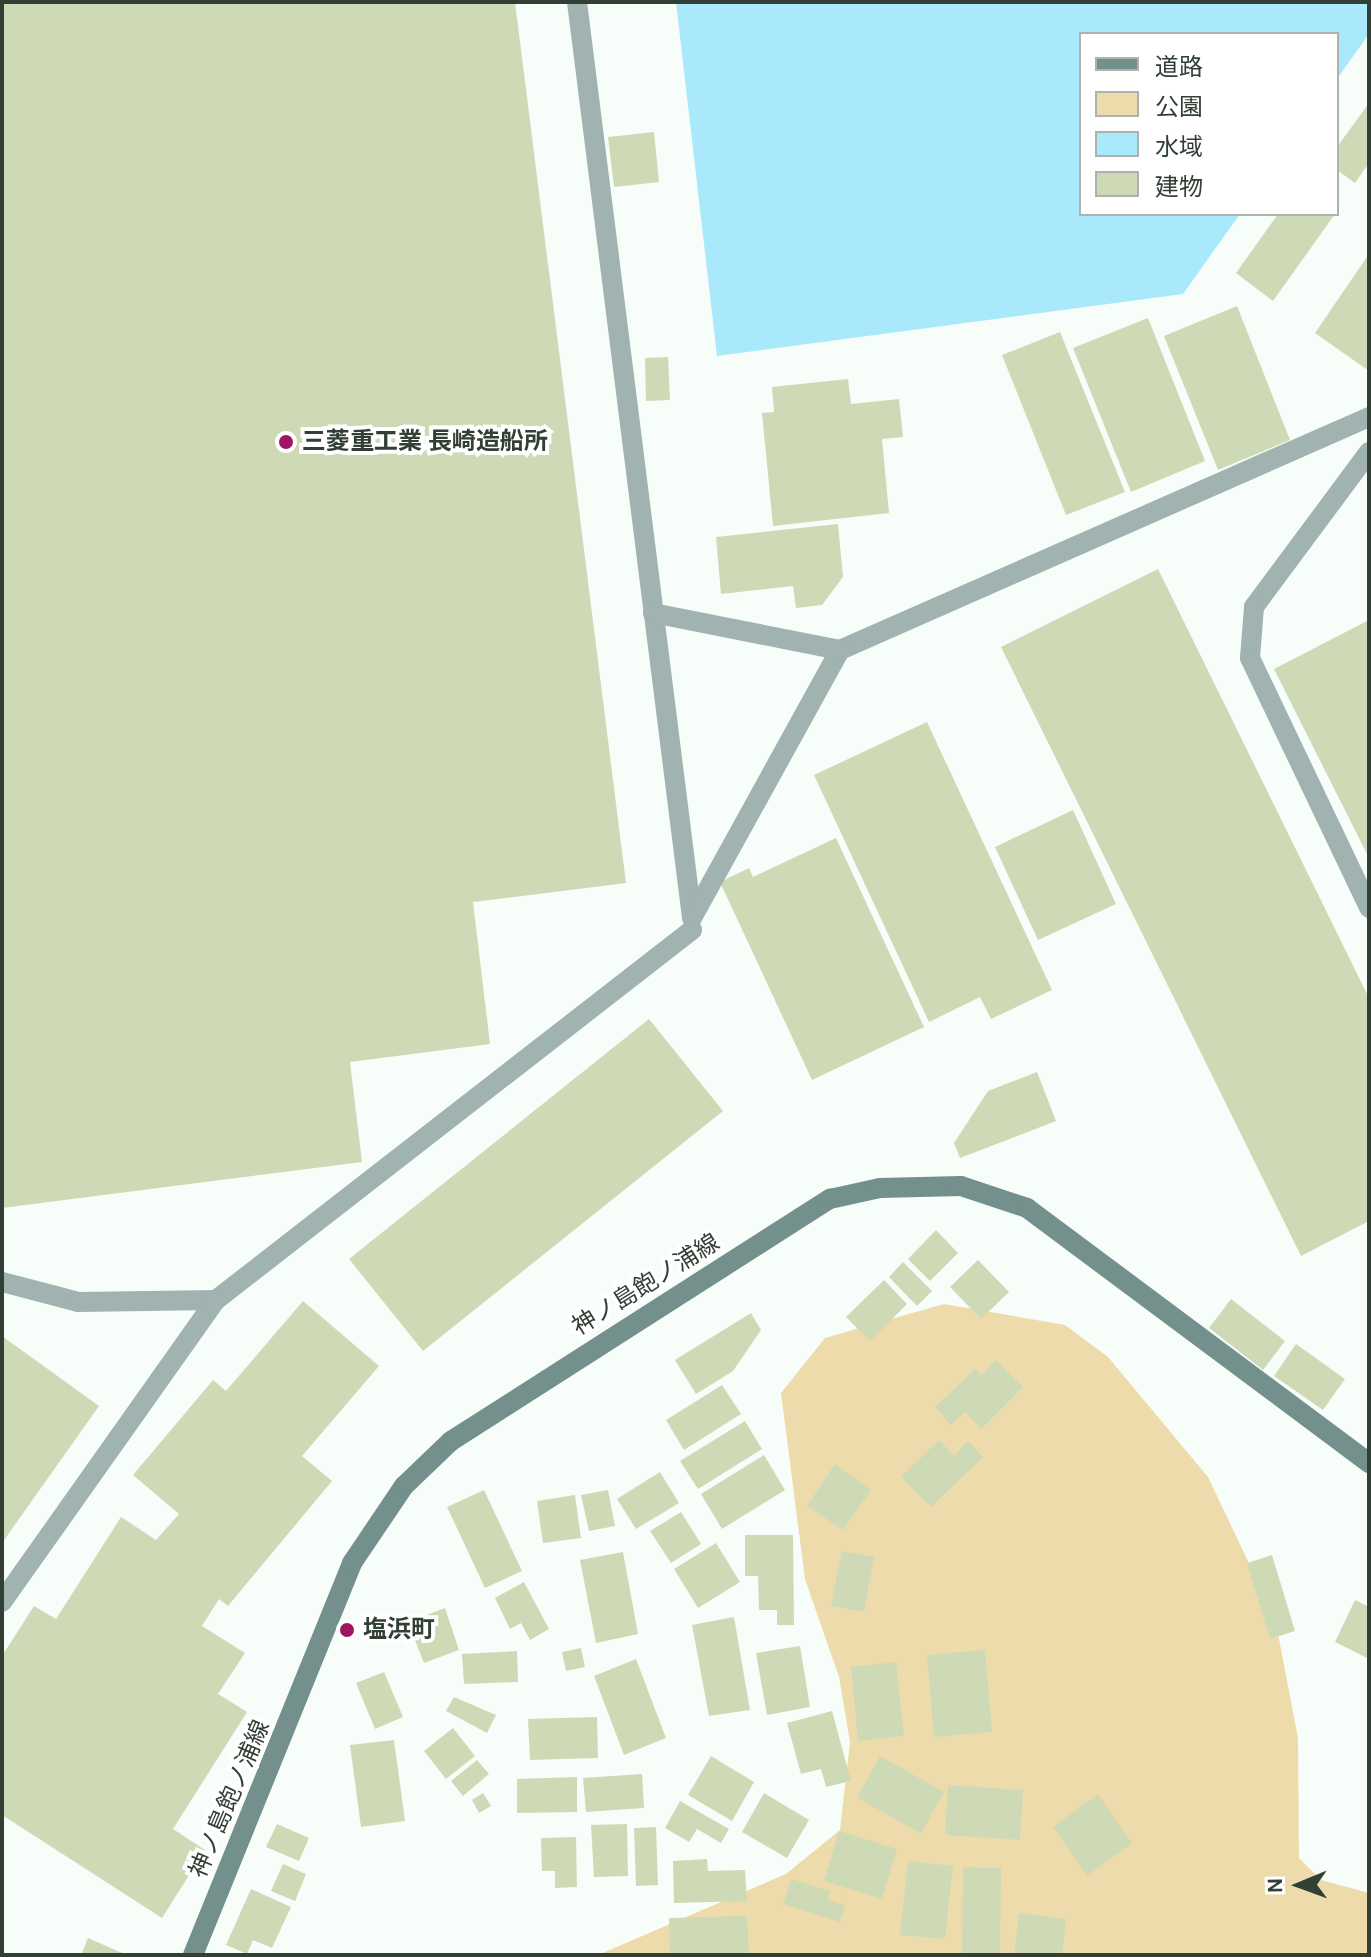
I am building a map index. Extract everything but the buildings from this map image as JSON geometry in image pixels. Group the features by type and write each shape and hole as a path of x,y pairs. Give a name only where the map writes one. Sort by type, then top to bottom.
{"main road":[{"name":"神ノ島飽ノ浦線","path":"193,1955 352,1563 404,1486 451,1441 830,1199 880,1188 961,1186 1027,1208 1369,1463"}],"lane":[{"path":"577,2 692,918 840,650"},
{"path":"653,613 840,650 1369,417"},
{"path":"1369,452 1254,607 1250,658 1369,908"},
{"path":"2,1602 216,1300 692,930"},
{"path":"2,1282 78,1302 216,1300"}],"green space":[{"path":"944,1304 1065,1325 1108,1357 1208,1477 1275,1618 1298,1738 1299,1858 1321,1880 1369,1893 1369,1955 598,1955 786,1874 840,1830 850,1742 839,1677 805,1579 781,1393 825,1338"}],"water":[{"path":"676,2 1369,2 1369,34 1339,76 1339,32 1079,32 1079,216 1239,216 1183,294 717,356"}],"place":[{"name":"三菱重工業 長崎造船所","path":"286,442"},
{"name":"塩浜町","path":"347,1630"}]}
